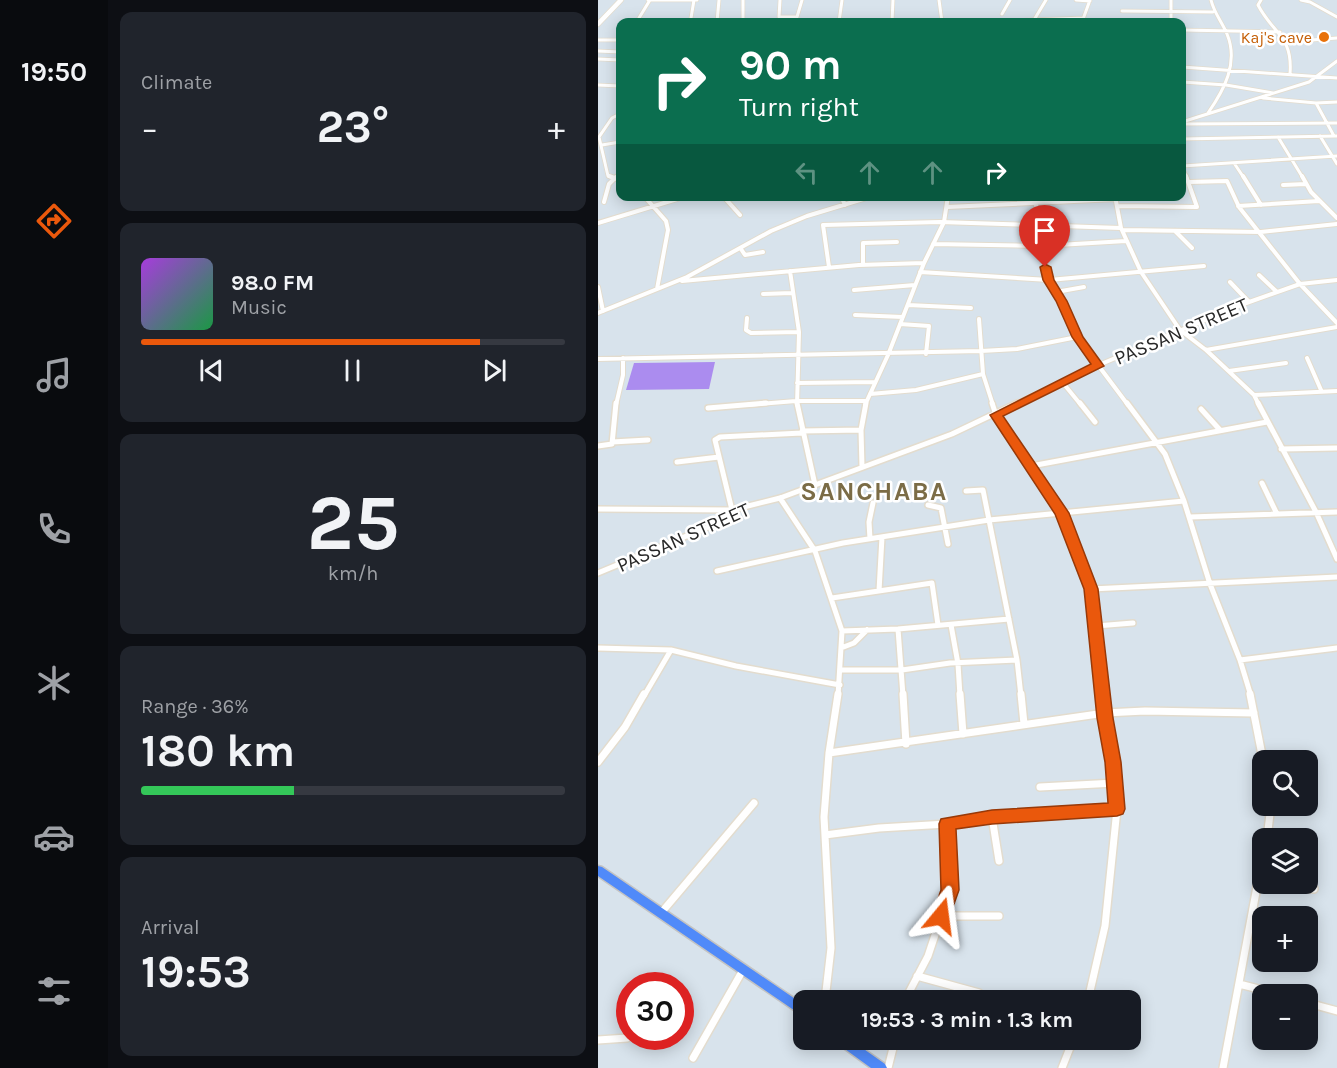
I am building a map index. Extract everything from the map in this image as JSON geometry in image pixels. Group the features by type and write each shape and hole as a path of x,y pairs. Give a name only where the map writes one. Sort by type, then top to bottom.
{"main road":[{"path":"598,870 793,1004"},
{"path":"856,1050 880,1068"}],"street":[{"path":"598,24 621,0"},
{"path":"639,18 649,0 693,0 691,18"},
{"path":"717,18 719,0"},
{"path":"743,0 743,18"},
{"path":"780,0 779,17 797,17 802,0"},
{"path":"840,18 842,0"},
{"path":"892,18 893,0"},
{"path":"939,0 941,18"},
{"path":"1002,14 1010,0"},
{"path":"1035,18 1046,0"},
{"path":"1076,0 1090,1 1084,18"},
{"path":"1171,0 1171,18"},
{"path":"1208,113 1226,85 1230,69 1230,43 1213,12 1211,0"},
{"path":"1261,0 1258,5 1262,12 1286,42 1293,60 1290,74"},
{"path":"1301,0 1310,2 1335,16"},
{"path":"1122,11 1213,12"},
{"path":"598,15 606,15"},
{"path":"1186,30 1280,32"},
{"path":"1286,42 1336,38"},
{"path":"1330,39 1336,43"},
{"path":"598,40 616,40"},
{"path":"598,51 616,52"},
{"path":"598,59 616,60"},
{"path":"1186,121 1309,82 1336,61"},
{"path":"1186,67 1336,78"},
{"path":"1186,82 1226,85 1275,93"},
{"path":"598,86 616,86"},
{"path":"1258,98 1316,103 1336,102"},
{"path":"1316,103 1335,136"},
{"path":"604,202 608,184 613,178 608,176 600,138 604,127 616,116"},
{"path":"1186,123 1336,123"},
{"path":"1256,124 1261,138"},
{"path":"1320,136 1336,164"},
{"path":"1186,139 1335,136"},
{"path":"1278,137 1306,184 1336,218"},
{"path":"602,145 616,143"},
{"path":"1186,166 1336,156"},
{"path":"1234,163 1261,205"},
{"path":"598,167 606,167"},
{"path":"1118,206 1197,207 1186,175"},
{"path":"1189,182 1227,181 1238,206 1261,232 1300,284 1336,323"},
{"path":"1284,185 1306,184"},
{"path":"647,201 666,221 668,230 657,289"},
{"path":"598,223 671,201"},
{"path":"727,201 740,215"},
{"path":"843,201 845,205"},
{"path":"598,287 601,312 677,282 771,231 807,216 857,201"},
{"path":"862,467 861,430 866,401 888,355 920,272 944,222 948,201"},
{"path":"947,207 1079,201"},
{"path":"1116,201 1126,241 1141,272 1180,330 1206,350 1336,323"},
{"path":"1238,206 1319,201"},
{"path":"1036,204 1041,246 1049,280 1078,337 1165,454 1190,517 1210,584 1240,660 1261,750"},
{"path":"829,267 823,225 944,222 1261,232 1336,224"},
{"path":"1175,231 1192,248"},
{"path":"933,244 1041,246 1126,241"},
{"path":"863,264 863,243 897,242"},
{"path":"741,249 745,255 763,252"},
{"path":"677,282 863,264 924,263"},
{"path":"920,272 1049,280 1204,266"},
{"path":"790,271 799,332 796,401 815,485"},
{"path":"1259,275 1277,292"},
{"name":"PASSAN STREET","path":"598,573 720,522 732,510 780,498 923,446 996,415 1098,366 1249,302 1300,284 1336,280"},
{"path":"1230,282 1249,302"},
{"path":"854,290 915,285"},
{"path":"1056,292 1084,287"},
{"path":"763,294 792,293"},
{"path":"908,304 971,308"},
{"path":"855,315 903,317"},
{"path":"747,318 746,330 751,333 799,332"},
{"path":"979,319 983,374 996,415 1062,513 1091,589 1117,809 1105,926 1090,990"},
{"path":"900,324 929,326 926,354"},
{"path":"598,359 926,354 1017,348 1078,337"},
{"path":"1198,343 1254,395 1316,512 1336,559"},
{"path":"613,442 616,401 623,375 624,358"},
{"path":"1307,358 1321,390"},
{"path":"1230,371 1286,363"},
{"path":"870,394 916,390 983,374"},
{"path":"797,383 875,382"},
{"path":"1063,383 1095,422"},
{"path":"1254,395 1336,391"},
{"path":"708,408 796,401 866,401"},
{"path":"1201,409 1219,430"},
{"path":"1031,466 1267,422"},
{"path":"598,508 732,510 714,442 720,437 861,430"},
{"path":"598,446 609,445 613,442 648,440"},
{"path":"1281,449 1336,448"},
{"path":"677,462 719,458"},
{"path":"1262,483 1277,514"},
{"path":"966,490 983,490 1009,620 1024,724"},
{"path":"780,498 815,551 842,631 840,685 829,753 824,817 831,948 827,990"},
{"path":"717,571 870,539 989,520 1184,501"},
{"path":"870,539 869,522 873,503"},
{"path":"928,505 941,508 948,544"},
{"path":"714,510 720,522"},
{"path":"1190,517 1336,512"},
{"path":"879,591 882,537"},
{"path":"1091,589 1336,578"},
{"path":"832,598 934,585 938,625"},
{"path":"842,631 1009,620"},
{"path":"1096,626 1134,623"},
{"path":"951,625 958,664 963,734"},
{"path":"898,629 907,744"},
{"path":"841,648 853,643 867,630"},
{"path":"598,648 671,650 710,657 736,666 840,685"},
{"path":"1240,660 1336,648"},
{"path":"598,762 625,727 671,650"},
{"path":"841,670 902,670 1016,660"},
{"path":"829,753 907,744 1105,713 1145,711 1254,713"},
{"path":"1040,787 1115,783"},
{"path":"661,913 754,803"},
{"path":"825,835 879,828 948,824 992,817 1117,809"},
{"path":"992,817 999,861"},
{"path":"910,990 928,956 950,890 948,824"},
{"path":"1223,1068 1259,894"},
{"path":"941,916 999,916"},
{"path":"693,1058 744,970"},
{"path":"917,976 968,990"},
{"path":"1239,984 1252,987"},
{"path":"1318,1006 1336,1011"},
{"path":"598,1040 616,1039"},
{"path":"888,1068 892,1050"},
{"path":"1062,1068 1069,1050"}],"shaded area":[{"path":"715,362 709,389 626,390 634,363"}],"place":[{"name":"Kaj's cave","path":"1324,37"}],"district":[{"name":"SANCHABA","path":"874,491"}],"route":[{"path":"941,916 950,890 948,824 992,817 1117,809 1091,589 1062,513 996,415 1098,366 1078,337 1062,301 1049,280 1045,267"}]}
